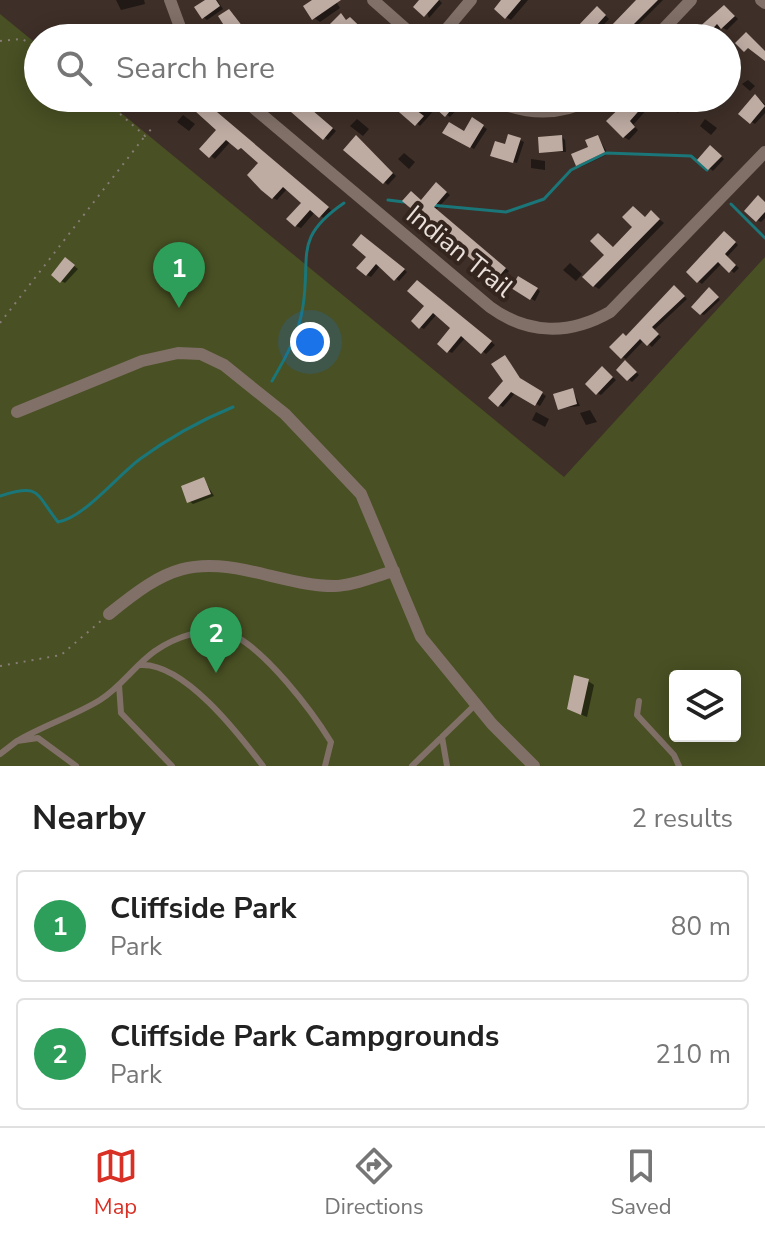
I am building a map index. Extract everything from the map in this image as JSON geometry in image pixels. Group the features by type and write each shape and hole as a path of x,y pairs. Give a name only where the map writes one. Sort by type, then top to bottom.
{"street":[{"path":"170,0 179,24"},
{"path":"373,0 400,24"},
{"path":"451,24 471,0"},
{"path":"668,24 691,0"},
{"name":"Indian Trail","path":"259,112 498,313 559,336 596,321 621,303 763,159"},
{"path":"17,412 142,361 178,353 201,354 255,386 361,494 421,637 476,704 534,766"},
{"path":"109,614 153,580 194,565 226,565 310,585 338,586 394,571"}],"lane":[{"path":"0,754 17,741 101,700 157,649 187,636 215,630 233,635 256,652 320,724 331,742 325,766"},
{"path":"138,665 167,668 191,687 248,745 263,766"},
{"path":"119,685 121,713 172,766"},
{"path":"639,701 637,715 674,755 679,766"},
{"path":"412,766 476,704"},
{"path":"442,737 447,766"},
{"path":"17,741 38,738 76,766"}],"path":[{"path":"0,41 24,40"},
{"path":"118,112 145,136"},
{"path":"0,323 153,127"},
{"path":"0,666 61,655 109,614"}],"green space":[{"path":"0,14 24,34 24,112 120,112 564,477 765,257 765,766 0,766"}],"building":[{"path":"205,0 216,0 220,6 202,19 194,7"},
{"path":"312,0 341,0 312,20 303,6"},
{"path":"419,0 439,0 424,17 413,7"},
{"path":"501,0 521,0 505,19 494,9"},
{"path":"636,0 658,0 634,24 613,24"},
{"path":"724,5 735,16 726,24 703,24"},
{"path":"597,6 606,15 598,24 580,24"},
{"path":"229,9 241,24 223,24 218,16"},
{"path":"341,13 346,20 350,17 357,24 330,24"},
{"path":"746,32 765,51 765,61 748,48 744,52 741,49 741,37"},
{"path":"755,94 765,106 750,124 738,114"},
{"path":"196,112 217,112 329,207 319,218 310,210 295,227 286,219 301,203 283,187 272,199 261,190 247,175 258,163 241,148 238,150 226,140 209,158 199,149 216,130"},
{"path":"291,112 314,112 333,128 323,140"},
{"path":"399,112 419,112 424,116 415,126"},
{"path":"615,112 638,112 630,121 635,127 623,138 606,121"},
{"path":"472,117 484,125 470,148 442,133 449,122 464,131"},
{"path":"508,134 521,138 513,163 490,156 495,141 505,144"},
{"path":"356,135 393,173 383,184 343,150"},
{"path":"562,135 563,151 539,153 538,137"},
{"path":"598,135 605,152 576,166 571,154 588,147 585,140"},
{"path":"710,145 722,156 708,170 697,160"},
{"path":"436,182 447,192 434,207 506,268 496,280 402,201 411,191 421,200"},
{"path":"758,195 765,202 765,212 756,222 744,211"},
{"path":"633,206 645,217 651,210 660,219 593,287 582,277 604,255 590,241 598,233 613,247 632,227 622,217"},
{"path":"724,231 736,242 725,254 736,265 729,273 718,262 697,283 686,272"},
{"path":"361,234 405,269 394,281 376,264 366,276 356,268 366,257 352,245"},
{"path":"65,257 75,265 60,283 51,275"},
{"path":"518,276 538,288 530,300 511,288"},
{"path":"417,280 492,341 481,354 461,336 447,353 437,344 450,328 433,313 419,329 411,321 424,306 407,291"},
{"path":"674,285 685,296 652,327 659,334 647,346 640,339 621,359 609,347 623,333 626,336"},
{"path":"709,287 719,297 700,315 691,307"},
{"path":"505,355 520,378 543,392 535,406 511,392 498,407 488,398 503,381 491,364"},
{"path":"625,360 637,372 627,381 616,370"},
{"path":"602,366 613,377 596,395 585,384"},
{"path":"573,388 577,404 558,410 553,394"},
{"path":"204,477 211,494 187,503 181,486"},
{"path":"574,675 589,679 581,715 567,709"}],"waterway":[{"path":"431,205 506,212 544,199 571,170 606,153 691,156 707,170"},
{"path":"388,200 404,202"},
{"path":"272,381 298,326 303,306 307,248 311,238 328,215 344,203"},
{"path":"731,204 765,238"},
{"path":"0,496 23,490 36,493 58,522 68,519 89,505 151,451 185,430 233,407"}],"place":[{"name":"Cliffside Park","path":"179,308"},
{"name":"Cliffside Park Campgrounds","path":"216,673"}]}
